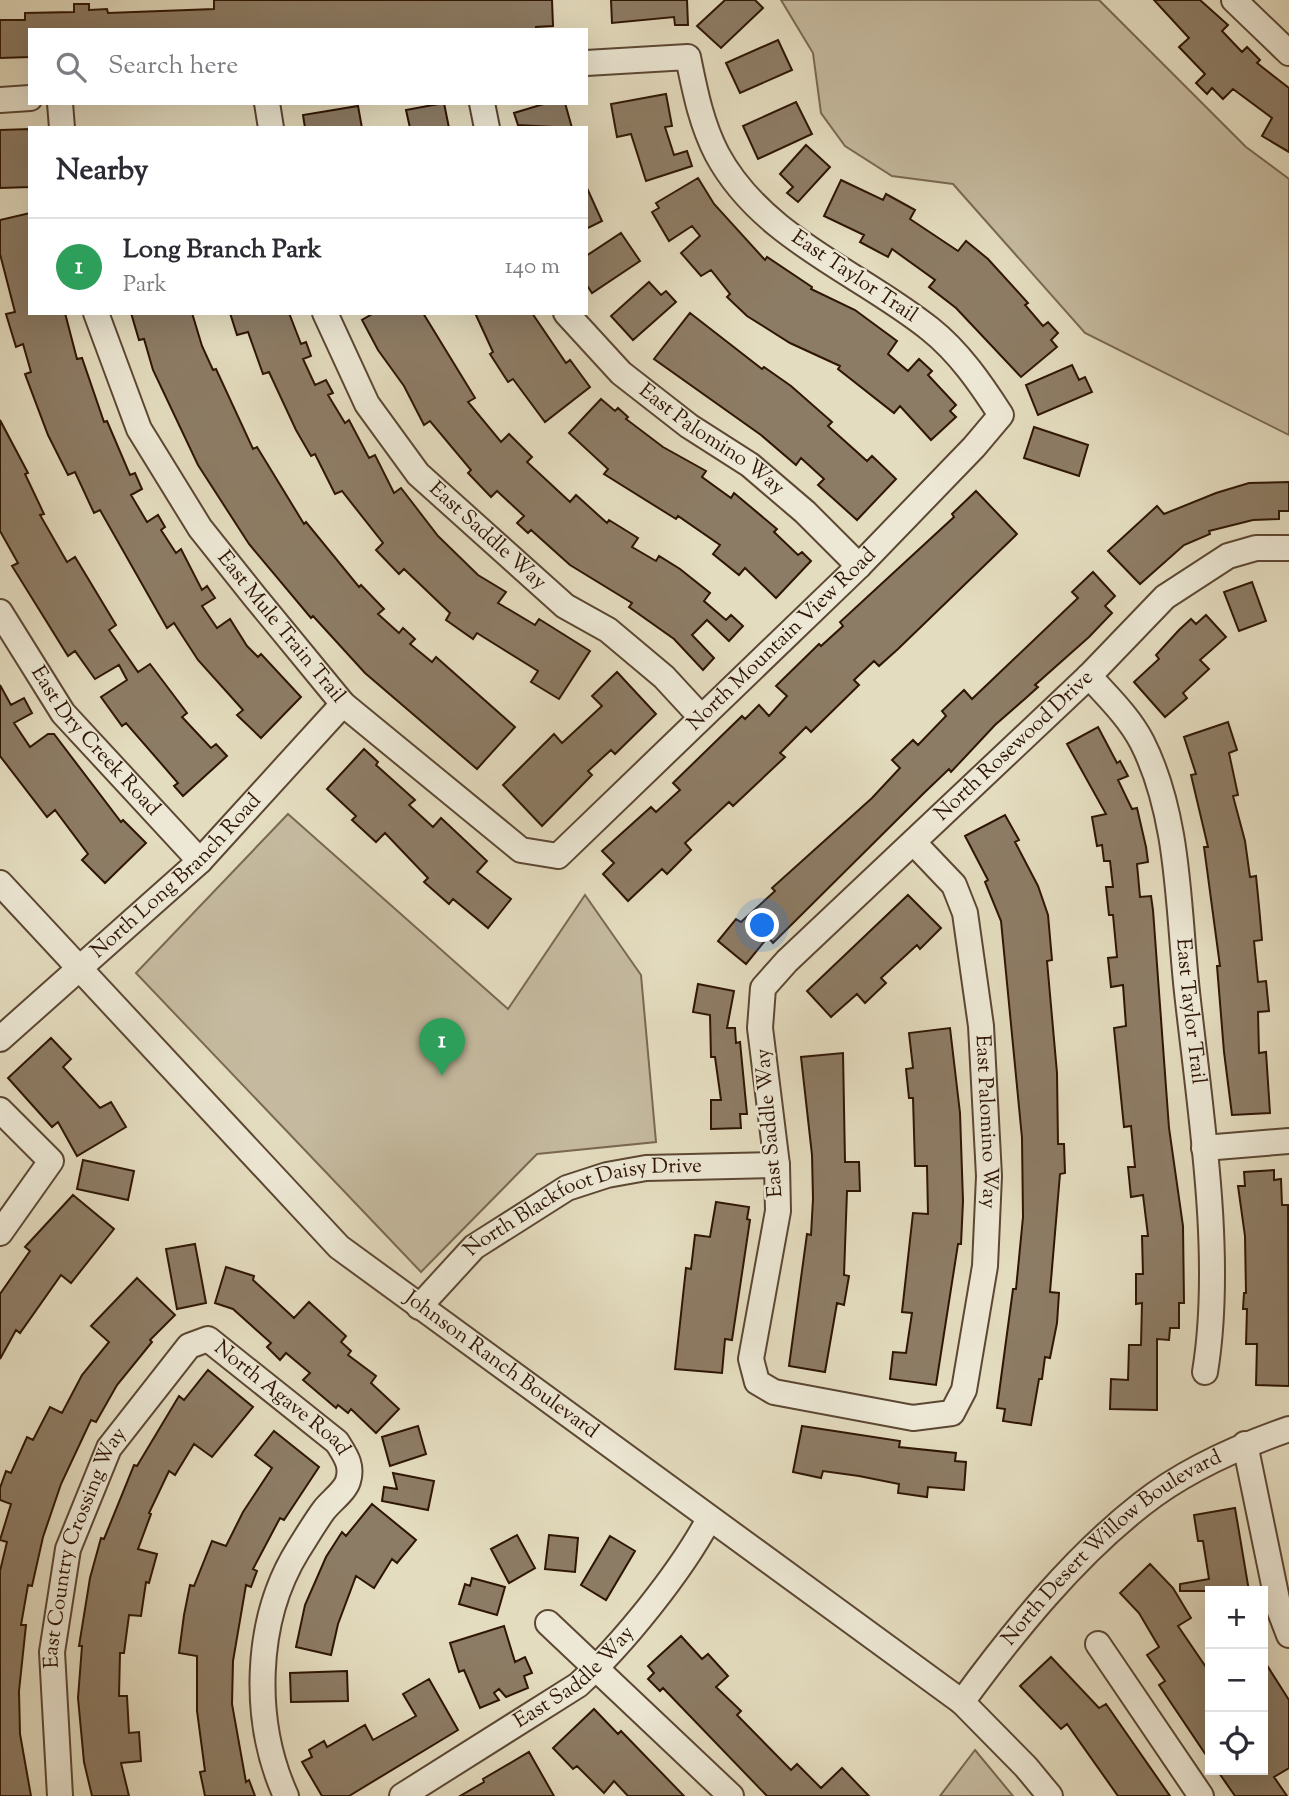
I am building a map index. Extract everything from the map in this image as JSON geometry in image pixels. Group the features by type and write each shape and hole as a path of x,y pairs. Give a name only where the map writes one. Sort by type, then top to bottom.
{"street":[{"path":"1234,0 1289,53"},
{"name":"East Taylor Trail","path":"588,63 688,57 699,111 718,155 753,202 801,244 883,294 932,330 977,378 1001,415"},
{"path":"0,100 28,98"},
{"path":"60,105 62,126"},
{"path":"267,105 271,126"},
{"path":"482,105 487,126"},
{"name":"East Mule Train Trail","path":"97,315 139,429 200,528 343,704 521,850 558,856"},
{"name":"East Saddle Way","path":"326,315 367,404 418,474 565,606 608,630 664,677 700,716"},
{"name":"East Palomino Way","path":"568,315 621,373 689,426 750,465 805,512 859,566"},
{"name":"North Mountain View Road","path":"558,856 700,716 859,566 974,447 1001,415"},
{"name":"North Rosewood Drive","path":"764,988 786,961 1088,677 1165,597 1228,556 1256,548 1289,548"},
{"name":"East Dry Creek Road","path":"0,612 63,713 200,861"},
{"name":"East Taylor Trail","path":"1088,677 1120,709 1142,742 1169,825 1204,1148 1212,1331 1205,1372"},
{"name":"North Long Branch Road","path":"0,1038 200,861 343,704"},
{"name":"East Palomino Way","path":"757,1382 774,1392 913,1418 952,1413 964,1390 985,1266 989,1176 981,1026 965,913 954,885 914,843"},
{"name":"Johnson Ranch Boulevard","path":"0,883 338,1247 962,1702 1027,1767 1050,1796"},
{"name":"East Saddle Way","path":"757,1382 751,1359 778,1211 777,1165 760,1028 764,988"},
{"path":"0,1110 51,1161 0,1233"},
{"path":"1204,1148 1289,1140"},
{"name":"North Blackfoot Daisy Drive","path":"419,1307 474,1247 567,1188 607,1175 646,1168 777,1165"},
{"name":"North Agave Road","path":"208,1339 337,1442 350,1464 348,1483 326,1508 296,1553 280,1588 270,1621 264,1655 266,1739 286,1796"},
{"name":"East Country Crossing Way","path":"60,1796 52,1651 68,1549 109,1448 189,1346 208,1339"},
{"name":"North Desert Willow Boulevard","path":"962,1702 1082,1558 1143,1503 1195,1469 1245,1444 1289,1429"},
{"path":"1245,1444 1279,1609 1289,1635"},
{"name":"East Saddle Way","path":"402,1796 578,1685 597,1667 654,1598 709,1519"},
{"path":"548,1623 731,1796"},
{"path":"1098,1644 1201,1796"}],"shaded area":[{"path":"781,0 1099,0 1246,147 1289,179 1289,435 1085,333 953,184 892,176 845,146 821,113 813,53"},
{"path":"288,814 508,1009 585,895 641,975 656,1142 537,1154 421,1272 136,973"},
{"path":"975,1750 1013,1796 940,1796"}],"building":[{"path":"214,0 552,0 553,26 28,28 28,57 0,58 0,20 25,20 25,13 74,12 74,4 89,4 89,10 107,9 108,13 214,9"},
{"path":"611,0 687,0 688,25 675,25 674,17 612,23"},
{"path":"725,0 755,0 763,8 721,48 697,26"},
{"path":"1154,0 1200,0 1228,25 1222,31 1242,52 1247,47 1260,60 1257,63 1289,88 1289,152 1262,136 1272,118 1233,89 1223,99 1212,88 1207,94 1196,83 1205,74 1179,47 1189,38"},
{"path":"778,40 792,70 740,93 726,63"},
{"path":"666,94 672,126 665,127 674,155 687,151 692,166 646,181 631,134 617,137 611,104"},
{"path":"796,102 812,134 758,159 743,126"},
{"path":"444,105 449,126 410,126 406,110"},
{"path":"540,105 566,105 571,126 518,125 514,113"},
{"path":"358,106 362,126 305,126 303,115"},
{"path":"28,129 28,187 0,188 0,130"},
{"path":"806,145 830,167 798,202 787,193 793,187 780,174"},
{"path":"698,178 714,204 765,260 767,257 812,287 811,289 855,310 897,341 888,354 908,371 919,359 932,371 928,375 956,405 950,411 956,417 931,440 900,406 894,413 838,369 840,366 790,343 747,316 727,297 730,294 711,270 701,276 681,253 700,236 692,226 669,241 652,212 659,208 656,203"},
{"path":"841,180 883,200 886,194 915,210 910,219 958,251 966,241 988,259 1028,303 1025,305 1043,326 1048,322 1058,333 1051,340 1057,347 1021,377 956,308 929,287 935,280 892,249 888,257 860,242 864,235 824,216"},
{"path":"588,190 602,221 588,228"},
{"path":"28,213 28,315 66,315 77,359 82,358 104,422 107,421 130,475 135,473 142,489 131,495 147,522 158,515 165,527 161,530 176,553 181,549 202,590 207,586 215,598 202,606 217,628 230,619 247,646 258,657 261,654 301,697 261,738 237,715 243,710 198,660 174,623 167,628 100,510 94,513 75,472 68,475 48,435 25,374 31,372 23,344 16,347 6,314 15,312 0,254 0,220"},
{"path":"621,233 640,261 592,293 588,287 588,255"},
{"path":"649,282 661,295 666,291 676,302 633,340 611,316"},
{"path":"690,313 762,369 764,367 791,386 832,422 828,426 867,461 872,456 896,479 857,520 818,485 824,479 801,458 796,465 761,435 654,359"},
{"path":"132,315 193,315 202,346 213,370 216,369 253,449 257,447 304,524 306,522 359,587 361,585 384,609 378,614 399,633 403,628 415,639 410,644 432,662 436,657 515,727 477,769 365,673 313,616 311,618 249,544 198,465 153,370 144,339 139,340"},
{"path":"231,315 290,315 301,344 306,342 311,356 303,359 315,385 326,380 333,393 328,395 345,423 349,420 369,458 375,455 394,493 401,488 438,536 478,575 506,592 498,603 535,625 539,619 590,651 559,699 531,682 538,671 477,633 473,639 446,620 450,613 404,569 399,574 376,550 383,543 342,491 335,494 315,454 311,456 296,430 269,372 263,374 248,332 237,335"},
{"path":"371,315 424,315 475,398 468,402 501,442 509,434 532,457 527,462 570,502 576,495 607,523 609,520 638,538 632,547 656,561 659,556 680,569 710,593 704,601 726,620 731,615 743,626 729,641 707,620 692,635 714,658 703,670 674,639 629,607 632,603 570,565 531,530 528,533 517,523 524,516 497,491 491,497 468,473 471,470 430,421 424,425 404,386 378,350 362,320"},
{"path":"476,315 533,315 566,363 570,360 590,387 545,422 513,379 508,382 490,354 493,352"},
{"path":"1072,365 1079,380 1085,377 1092,392 1038,415 1026,385"},
{"path":"601,399 615,411 618,408 628,417 626,419 663,447 706,471 702,477 731,498 734,493 777,529 774,532 798,555 802,552 811,561 776,598 745,568 739,575 713,554 720,545 678,516 676,519 604,474 608,469 569,433"},
{"path":"0,420 28,473 25,474 44,514 40,515 67,562 75,557 116,625 109,630 138,672 150,664 187,713 182,717 211,748 216,744 227,756 183,796 174,786 178,783 126,723 122,726 101,697 127,680 119,665 95,679 75,651 68,656 12,566 18,563 0,531"},
{"path":"1034,427 1088,445 1079,476 1024,458"},
{"path":"1289,482 1289,511 1279,511 1279,519 1253,520 1209,531 1210,534 1184,545 1140,584 1108,551 1157,506 1164,514 1249,483"},
{"path":"976,491 1017,534 898,649 879,666 874,661 854,680 859,685 811,732 806,727 780,753 785,757 733,806 729,802 685,843 691,850 667,874 662,869 628,901 603,874 614,863 602,851 651,807 656,812 680,790 673,783 742,716 745,719 759,705 769,716 787,696 776,686 819,644 821,646 843,626 840,622 954,517 952,514"},
{"path":"1093,572 1115,596 1105,606 1112,613 1089,637 1035,685 1038,687 995,725 951,772 949,769 924,793 773,943 768,937 746,964 718,941 736,919 741,922 775,891 772,888 872,798 900,768 892,760 913,740 918,745 946,716 942,711 964,690 972,699 1078,598 1072,592"},
{"path":"1252,582 1266,621 1239,631 1224,592"},
{"path":"1206,615 1226,637 1200,660 1209,669 1183,693 1187,698 1165,717 1134,682 1159,659 1156,655 1179,630 1191,619 1196,624"},
{"path":"617,672 656,714 615,754 611,750 588,771 592,775 542,826 503,785 554,734 562,743 602,706 592,696"},
{"path":"0,685 11,705 24,698 32,713 14,723 30,747 48,734 54,734 121,822 123,820 146,843 105,883 82,860 88,854 55,810 47,817 0,756"},
{"path":"1228,722 1237,750 1229,753 1238,795 1233,796 1245,841 1250,877 1256,876 1262,940 1254,941 1258,982 1266,981 1269,1011 1258,1012 1259,1053 1266,1052 1270,1113 1232,1115 1217,966 1220,966 1204,847 1208,847 1191,775 1196,774 1184,737"},
{"path":"1098,727 1117,763 1120,761 1128,776 1118,780 1132,809 1137,808 1146,847 1148,862 1137,864 1140,897 1151,896 1153,910 1169,1128 1183,1226 1184,1303 1179,1303 1179,1328 1170,1328 1169,1340 1157,1339 1157,1410 1110,1409 1111,1379 1128,1380 1129,1345 1141,1345 1142,1303 1136,1304 1136,1274 1143,1274 1142,1236 1148,1236 1143,1195 1131,1197 1128,1167 1135,1167 1131,1126 1124,1127 1114,1028 1126,1026 1123,985 1111,987 1108,958 1117,957 1113,915 1109,915 1106,887 1113,887 1110,861 1104,861 1102,845 1097,846 1092,817 1106,814 1067,744"},
{"path":"364,749 378,762 376,765 415,800 409,805 433,827 441,818 487,861 477,872 511,899 488,928 453,899 449,904 424,882 428,878 385,833 376,842 352,820 356,816 327,789"},
{"path":"1005,815 1019,840 1015,842 1038,886 1048,915 1052,960 1047,961 1057,1073 1058,1144 1064,1144 1065,1173 1060,1174 1050,1292 1059,1293 1057,1323 1050,1358 1045,1357 1042,1379 1039,1379 1031,1425 1003,1421 1005,1409 997,1408 1013,1289 1016,1289 1023,1217 1022,1138 1001,921 985,882 988,880 965,836"},
{"path":"908,895 941,928 920,949 917,945 881,978 886,983 865,1003 857,994 831,1017 807,991"},
{"path":"698,984 734,991 727,1028 735,1028 736,1043 740,1042 747,1114 740,1114 741,1128 711,1129 711,1100 721,1100 715,1057 711,1057 710,1015 693,1012"},
{"path":"950,1028 960,1113 963,1201 961,1244 958,1244 936,1385 890,1379 893,1352 906,1353 912,1313 902,1312 913,1213 928,1214 927,1166 915,1166 913,1098 909,1098 906,1069 913,1068 909,1033"},
{"path":"51,1038 71,1059 63,1067 100,1108 111,1102 126,1127 77,1156 58,1122 52,1127 8,1078"},
{"path":"843,1053 845,1162 859,1162 860,1191 847,1191 844,1275 849,1276 844,1305 837,1303 825,1372 789,1366 807,1234 811,1235 813,1199 812,1155 801,1057"},
{"path":"83,1160 134,1171 128,1200 77,1189"},
{"path":"1274,1170 1274,1180 1281,1179 1282,1205 1288,1205 1289,1386 1256,1385 1257,1344 1246,1344 1247,1309 1243,1309 1246,1293 1245,1236 1238,1186 1245,1186 1244,1172"},
{"path":"73,1195 114,1229 71,1283 61,1275 20,1333 16,1330 0,1359 0,1294 30,1251 25,1247"},
{"path":"716,1202 749,1207 747,1219 750,1220 732,1340 725,1339 722,1373 675,1369 686,1268 691,1269 695,1235 710,1237"},
{"path":"195,1244 206,1303 177,1309 166,1249"},
{"path":"226,1267 254,1276 253,1280 294,1318 309,1302 346,1336 341,1342 351,1351 348,1355 376,1376 371,1383 399,1409 376,1433 351,1409 348,1413 338,1405 336,1408 303,1380 310,1373 286,1353 280,1360 267,1347 271,1343 233,1309 215,1303"},
{"path":"137,1278 175,1315 150,1340 152,1342 117,1385 96,1422 91,1420 61,1484 43,1537 32,1586 28,1585 21,1625 26,1625 19,1691 20,1734 31,1796 0,1796 0,1571 7,1542 0,1540 11,1504 0,1500 0,1488 6,1471 11,1473 27,1437 33,1440 50,1407 62,1413 82,1375 109,1342 91,1326"},
{"path":"208,1370 253,1407 212,1457 194,1444 175,1475 169,1471 149,1513 151,1514 138,1549 157,1554 149,1583 146,1582 141,1616 129,1615 124,1653 120,1653 119,1696 127,1696 129,1733 139,1732 141,1761 121,1763 129,1796 92,1796 84,1762 78,1698 82,1646 79,1646 90,1578 101,1538 104,1539 134,1465 137,1466 179,1396 184,1400"},
{"path":"418,1426 426,1454 390,1466 382,1437"},
{"path":"802,1426 900,1441 899,1447 956,1453 955,1461 966,1462 964,1490 928,1487 927,1497 898,1493 899,1484 859,1476 823,1471 821,1478 793,1472"},
{"path":"274,1431 319,1467 284,1520 280,1518 253,1569 257,1571 251,1587 246,1585 233,1661 232,1704 246,1782 249,1780 255,1796 205,1796 200,1772 205,1771 197,1711 197,1656 179,1653 184,1615 190,1585 194,1586 212,1541 226,1546 243,1512 272,1468 255,1455"},
{"path":"393,1473 434,1481 428,1510 382,1501 384,1487 397,1489"},
{"path":"372,1504 416,1540 397,1563 392,1559 374,1588 356,1576 338,1624 331,1655 296,1647 305,1605 326,1557 342,1532 346,1536"},
{"path":"1235,1508 1248,1586 1205,1586 1205,1591 1180,1591 1180,1584 1209,1579 1203,1541 1198,1541 1194,1515"},
{"path":"517,1535 535,1568 509,1583 491,1549"},
{"path":"549,1535 578,1538 575,1572 545,1569"},
{"path":"610,1536 635,1551 606,1600 581,1585"},
{"path":"1150,1564 1173,1588 1191,1618 1178,1626 1205,1666 1205,1754 1159,1685 1165,1681 1147,1655 1159,1647 1139,1613 1120,1593"},
{"path":"472,1578 505,1587 497,1615 459,1604 465,1584 470,1586"},
{"path":"504,1626 515,1662 525,1657 532,1673 524,1676 528,1688 506,1697 499,1689 494,1693 499,1700 480,1708 464,1670 459,1672 450,1643"},
{"path":"681,1636 702,1659 708,1654 728,1676 716,1687 741,1711 737,1715 791,1770 797,1764 821,1788 842,1768 869,1796 767,1796 663,1688 660,1691 648,1679 654,1673 648,1666"},
{"path":"1051,1657 1099,1708 1106,1704 1170,1796 1118,1796 1067,1724 1061,1729 1020,1686"},
{"path":"1268,1667 1289,1700 1289,1768 1274,1777 1287,1796 1235,1796 1220,1775 1268,1775"},
{"path":"347,1671 348,1701 291,1702 290,1673"},
{"path":"429,1679 458,1730 349,1796 322,1796 302,1762 312,1757 309,1750 324,1741 327,1747 365,1725 373,1740 416,1716 403,1694"},
{"path":"594,1709 618,1734 621,1731 684,1796 628,1796 614,1781 604,1793 577,1766 573,1769 553,1748"},
{"path":"529,1752 554,1796 460,1796 484,1782 483,1779"}],"place":[{"name":"Long Branch Park","path":"442,1076"}]}
